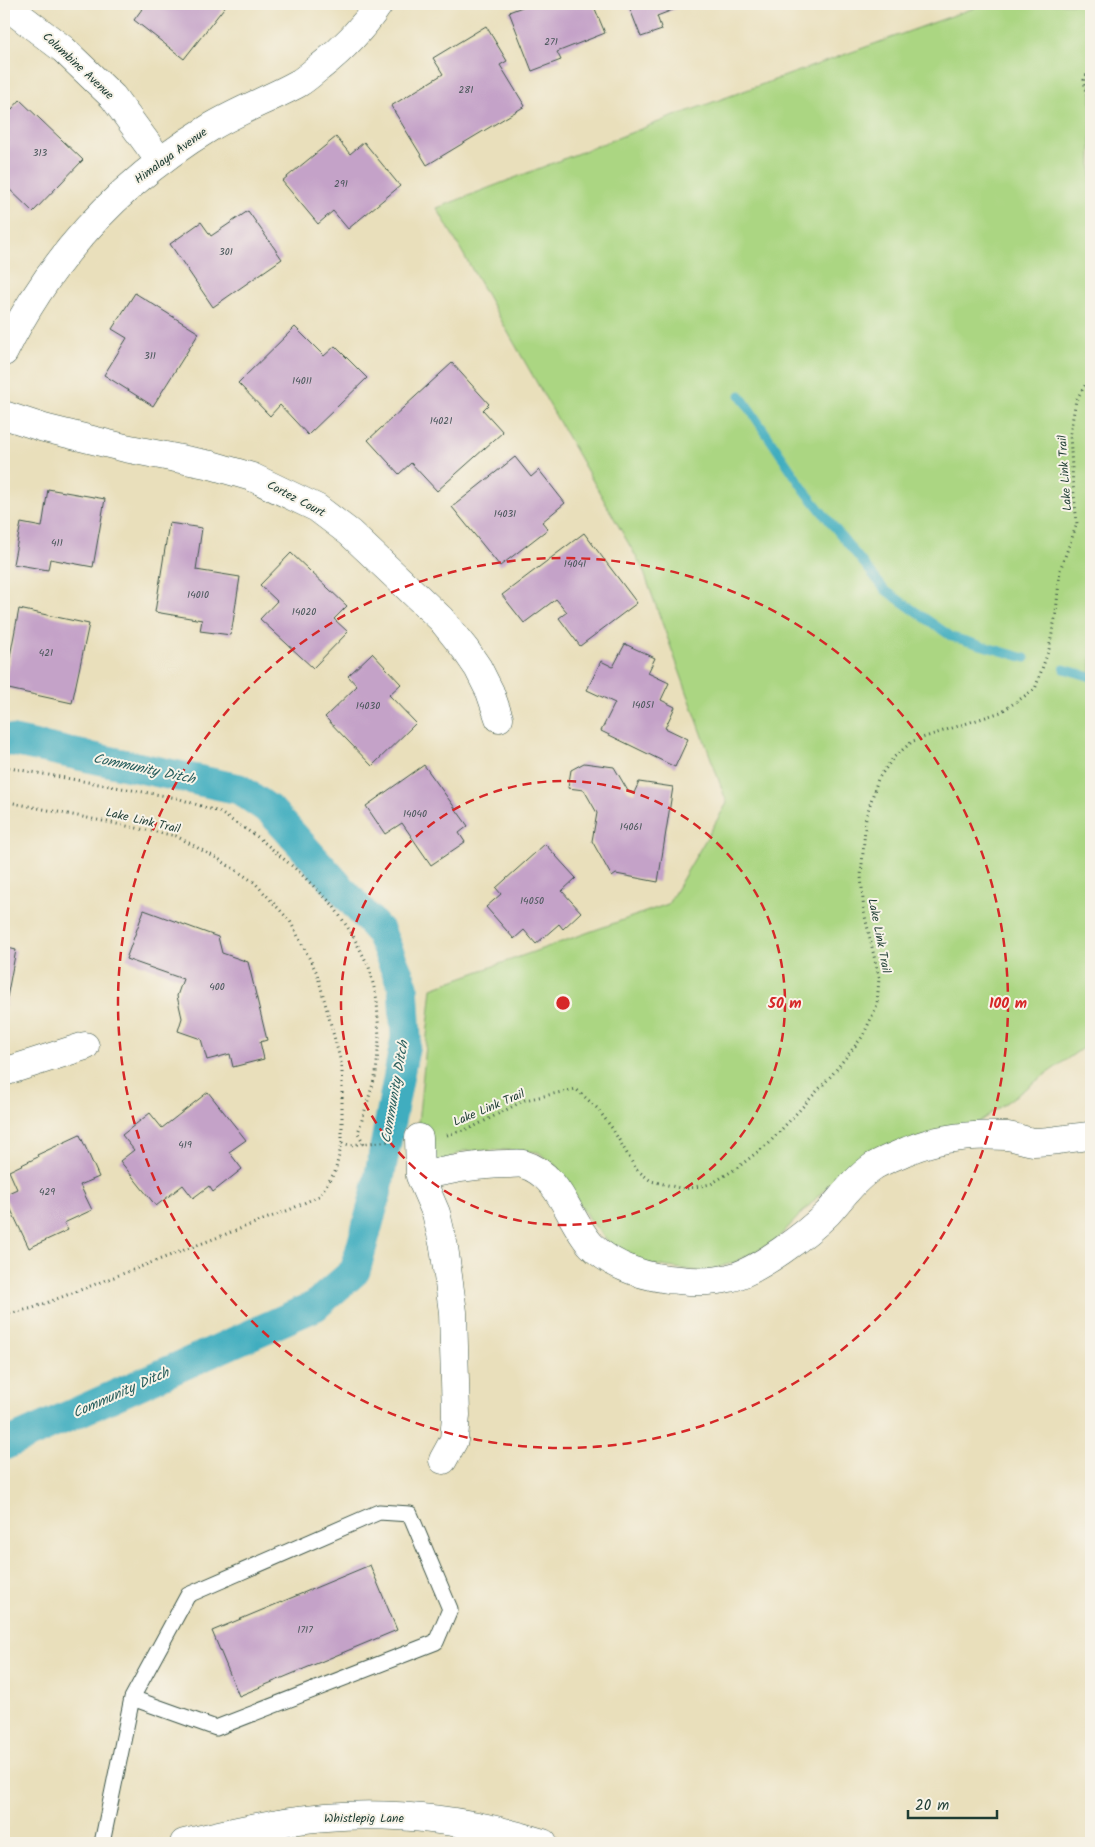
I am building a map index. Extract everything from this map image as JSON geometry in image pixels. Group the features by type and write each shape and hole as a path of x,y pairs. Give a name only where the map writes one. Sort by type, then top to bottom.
{"street":[{"name":"Himalaya Avenue","path":"4,352 15,329 51,271 79,236 120,194 160,161 212,127 301,82 341,50 379,4"},
{"name":"Columbine Avenue","path":"14,7 113,97 160,161"},
{"name":"Cortez Court","path":"4,415 44,428 125,448 211,465 252,477 317,508 350,533 441,619 466,649 478,668 490,692 499,718"},
{"path":"4,1072 85,1046"},
{"path":"420,1176 476,1165 523,1164 540,1173 554,1187 591,1245 619,1265 636,1272 655,1276 679,1280 706,1281 730,1278 767,1259 807,1233 874,1166 911,1150 936,1141 963,1136 1009,1136 1033,1142 1091,1136"},
{"path":"415,1138 420,1176 436,1213 444,1247 453,1312 456,1415 454,1440 443,1460"},
{"name":"Whistlepig Lane","path":"184,1843 269,1824 326,1817 390,1816 475,1825 513,1833 543,1843"}],"lane":[{"path":"102,1843 132,1698 188,1595 379,1512 410,1514 450,1609 436,1642 216,1728 132,1698"}],"path":[{"path":"1091,66 1084,80 1086,94 1091,98"},
{"name":"Lake Link Trail","path":"415,1138 442,1137 473,1127 525,1100 576,1090 597,1108 612,1128 636,1169 651,1181 684,1189 710,1184 737,1168 768,1143 831,1076 863,1036 877,1005 879,978 864,912 861,876 866,817 878,779 894,757 913,742 1001,712 1035,689 1049,650 1056,613 1060,570 1077,524 1070,434 1076,400 1091,376"},
{"path":"4,767 177,798 219,812 259,838 298,871 332,904 352,934 369,967 378,1000 379,1039 376,1074 358,1133 364,1144"},
{"name":"Lake Link Trail","path":"4,801 176,836 220,860 254,882 290,921 317,973 342,1066 342,1143 335,1172 319,1196 289,1210 33,1308 4,1315"},
{"path":"342,1143 349,1145 364,1144 415,1138"}],"green space":[{"path":"985,4 1091,4 1091,1042 962,1134 849,1164 775,1241 735,1262 704,1272 625,1261 589,1219 555,1165 538,1152 505,1150 463,1151 419,1174 418,1123 432,988 668,904 727,803 642,567 437,208 669,118"}],"building":[{"path":"135,4 227,4 184,59 134,20 142,9"},
{"path":"530,4 593,4 605,33 557,52 561,60 532,71 509,12"},
{"path":"628,4 688,4 657,16 662,30 641,37"},
{"path":"486,26 507,61 500,65 525,106 427,165 391,106 443,74 433,58"},
{"path":"20,100 83,160 33,212 4,184 4,145 9,139 4,134 4,118"},
{"path":"336,137 350,154 364,142 400,186 348,229 333,211 318,224 282,181"},
{"path":"248,211 282,259 213,307 170,244 201,222 211,236"},
{"path":"135,293 199,333 153,406 104,375 127,338 112,329"},
{"path":"295,327 324,356 335,346 367,378 308,435 280,405 270,416 238,383"},
{"path":"452,363 489,404 483,410 503,432 437,491 411,463 399,474 368,440"},
{"path":"515,457 531,477 539,470 565,503 542,522 548,529 500,566 452,507"},
{"path":"48,489 105,499 93,567 50,559 48,570 13,564 21,523 42,527"},
{"path":"169,523 202,528 196,570 240,577 231,635 200,631 202,620 155,612"},
{"path":"584,533 637,603 580,646 559,618 567,612 556,599 524,623 502,595"},
{"path":"291,553 347,606 334,619 348,632 313,668 260,619 277,601 260,585"},
{"path":"19,609 89,624 72,703 4,688"},
{"path":"625,644 655,658 648,673 669,683 661,700 675,707 665,728 688,739 675,767 601,731 615,703 587,690 601,661 613,667"},
{"path":"372,653 401,684 389,695 416,723 372,766 325,717 357,686 348,676"},
{"path":"584,763 614,767 628,791 634,793 639,782 673,787 658,882 616,874 612,877 592,841 597,813 584,790 568,788 571,770"},
{"path":"424,765 468,826 459,833 465,842 431,865 402,823 385,834 366,806"},
{"path":"545,844 576,878 562,891 581,912 563,929 559,924 536,944 524,930 514,939 486,907 501,894 496,888"},
{"path":"144,910 218,937 222,953 248,962 267,1040 260,1042 264,1059 233,1067 230,1054 207,1060 201,1039 178,1031 182,1018 177,996 183,979 126,959"},
{"path":"4,947 16,950 5,1008 4,1007"},
{"path":"208,1092 246,1140 229,1152 242,1169 213,1192 209,1186 193,1198 183,1185 156,1206 120,1161 134,1150 122,1135 150,1113 162,1128"},
{"path":"80,1135 99,1177 80,1185 92,1210 64,1223 68,1230 29,1248 4,1195 17,1189 9,1171 38,1157 37,1155"},
{"path":"370,1565 397,1630 239,1696 212,1631"}],"waterway":[{"path":"740,395 805,491 885,590 952,637 1025,658"},
{"path":"1064,669 1091,677"},
{"name":"Community Ditch","path":"4,739 239,789 271,811 380,932 403,986 406,1038 376,1194 355,1271 315,1306 4,1445"}]}
